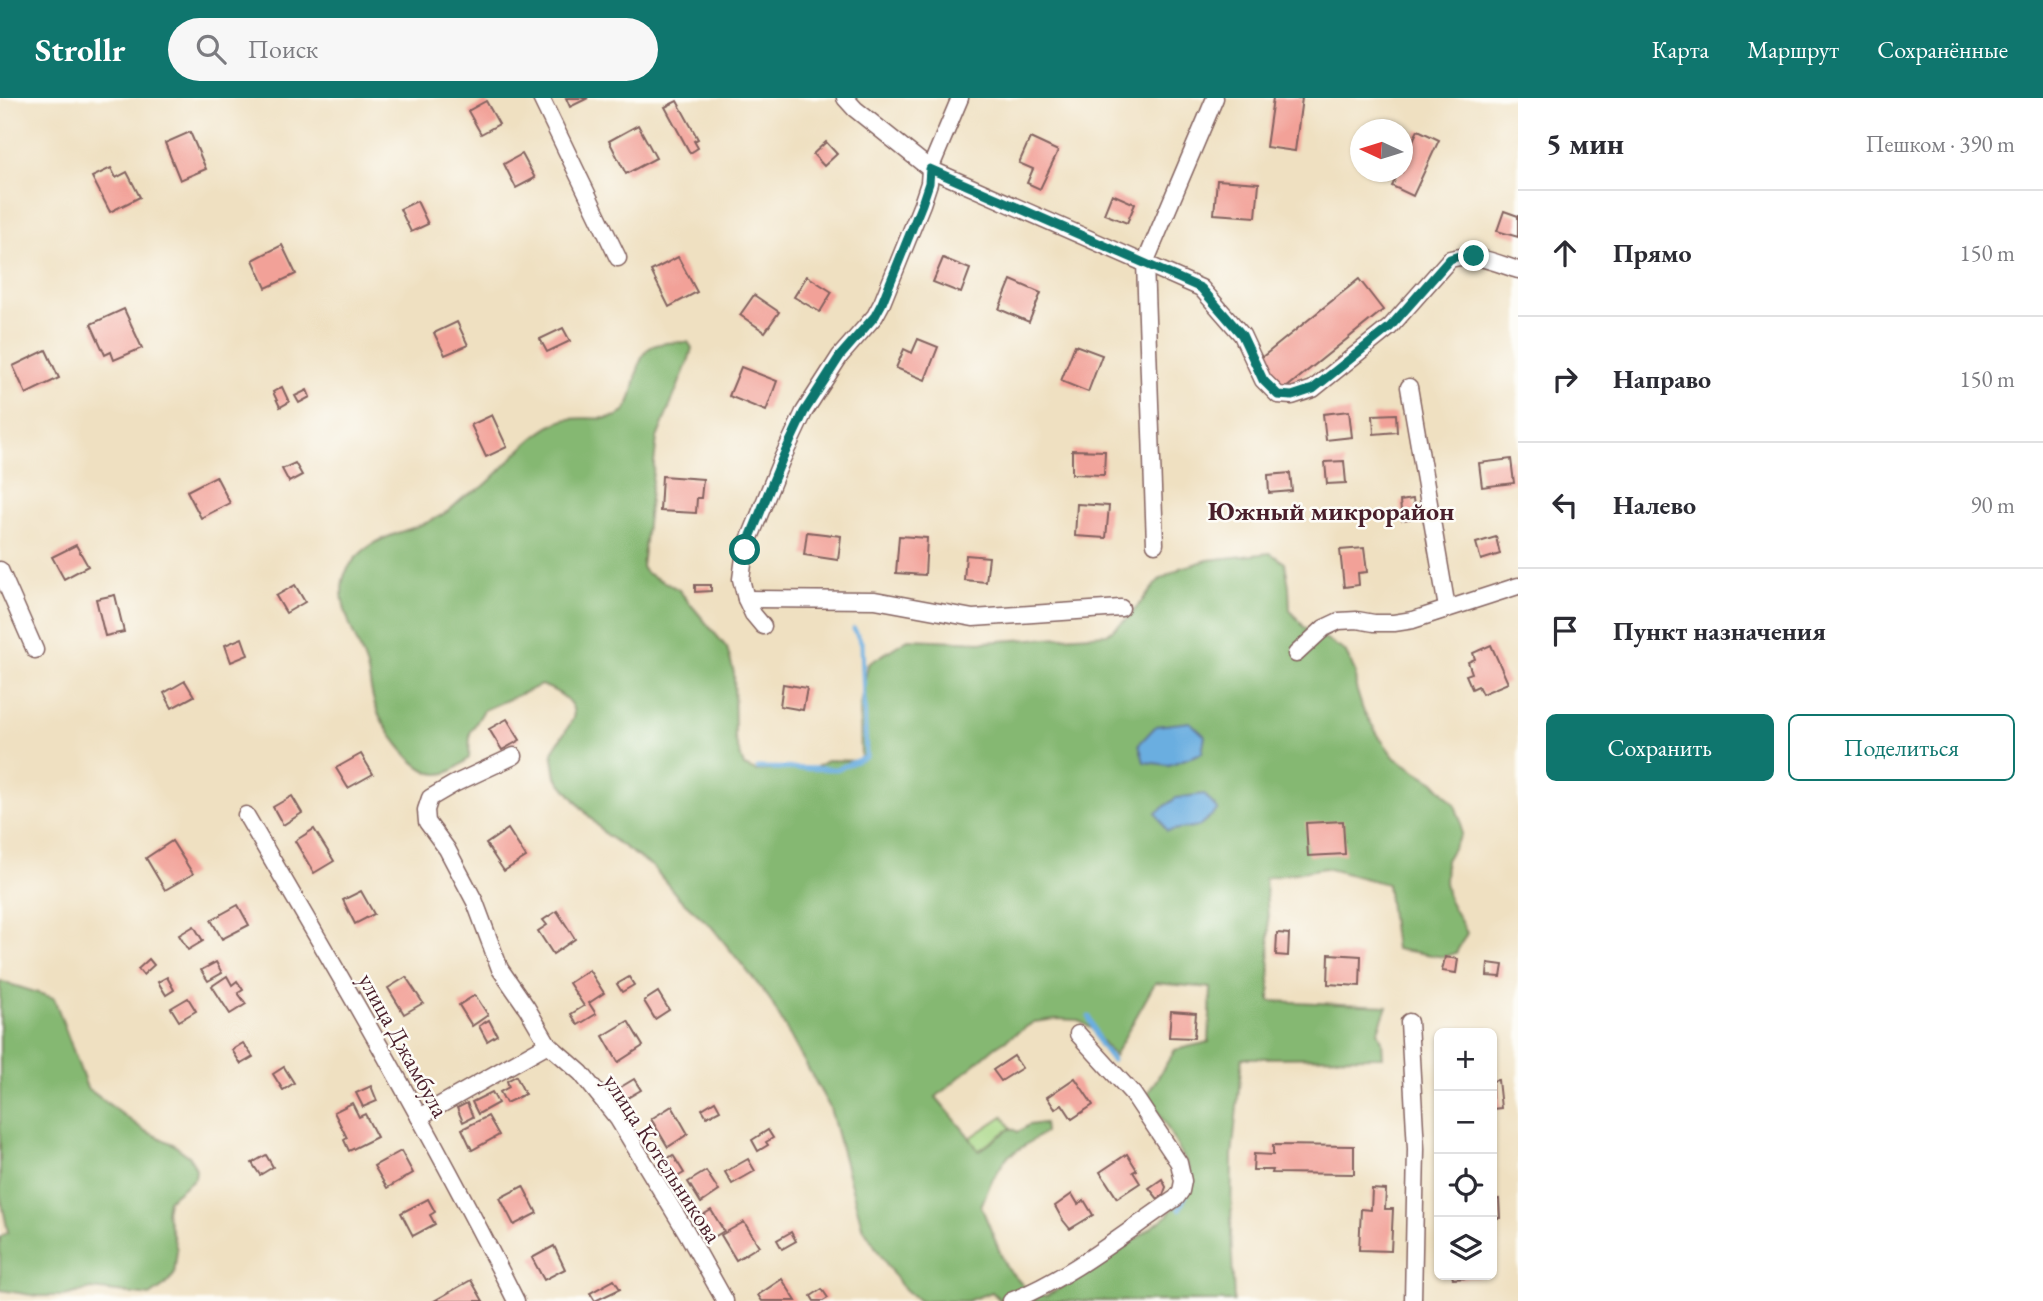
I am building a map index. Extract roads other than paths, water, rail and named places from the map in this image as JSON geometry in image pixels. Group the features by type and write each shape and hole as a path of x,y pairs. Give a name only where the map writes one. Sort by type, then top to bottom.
{"street":[{"path":"541,98 618,258"},
{"path":"845,98 930,169 1201,288 1242,335 1263,380 1278,395 1292,396 1313,389 1390,327 1450,259 1474,256 1518,270"},
{"path":"763,626 746,599 741,579 742,561 782,459 804,412 840,356 875,316 882,303 922,204 929,183 930,169 960,98"},
{"path":"1155,544 1145,263 1215,98"},
{"path":"1409,387 1447,608"},
{"path":"0,570 35,650"},
{"path":"1296,653 1324,628 1339,621 1394,623 1413,620 1518,586"},
{"path":"746,599 875,600 972,618 1121,608"},
{"name":"улица Котельникова","path":"513,756 430,798 426,810 427,822 447,849 475,902 500,969 548,1044 581,1073 618,1119 725,1301"},
{"name":"улица Джамбула","path":"246,815 419,1117 516,1301"},
{"path":"1409,1022 1416,1149 1413,1301"},
{"path":"1011,1301 1034,1292 1065,1274 1176,1198 1181,1191 1183,1181 1179,1163 1133,1094 1078,1034"},
{"path":"419,1117 548,1044"}],"water":[{"path":"1190,722 1205,736 1202,753 1169,765 1144,762 1139,744 1156,726"},
{"path":"1204,794 1218,810 1199,826 1167,831 1156,813 1176,798"}],"waterway":[{"path":"758,768 837,769 866,757 862,644 854,629"},
{"path":"1089,1017 1100,1044 1112,1060"},
{"path":"1179,1209 1186,1195"}],"district":[{"name":"Южный микрорайон","path":"1331,511"}]}
